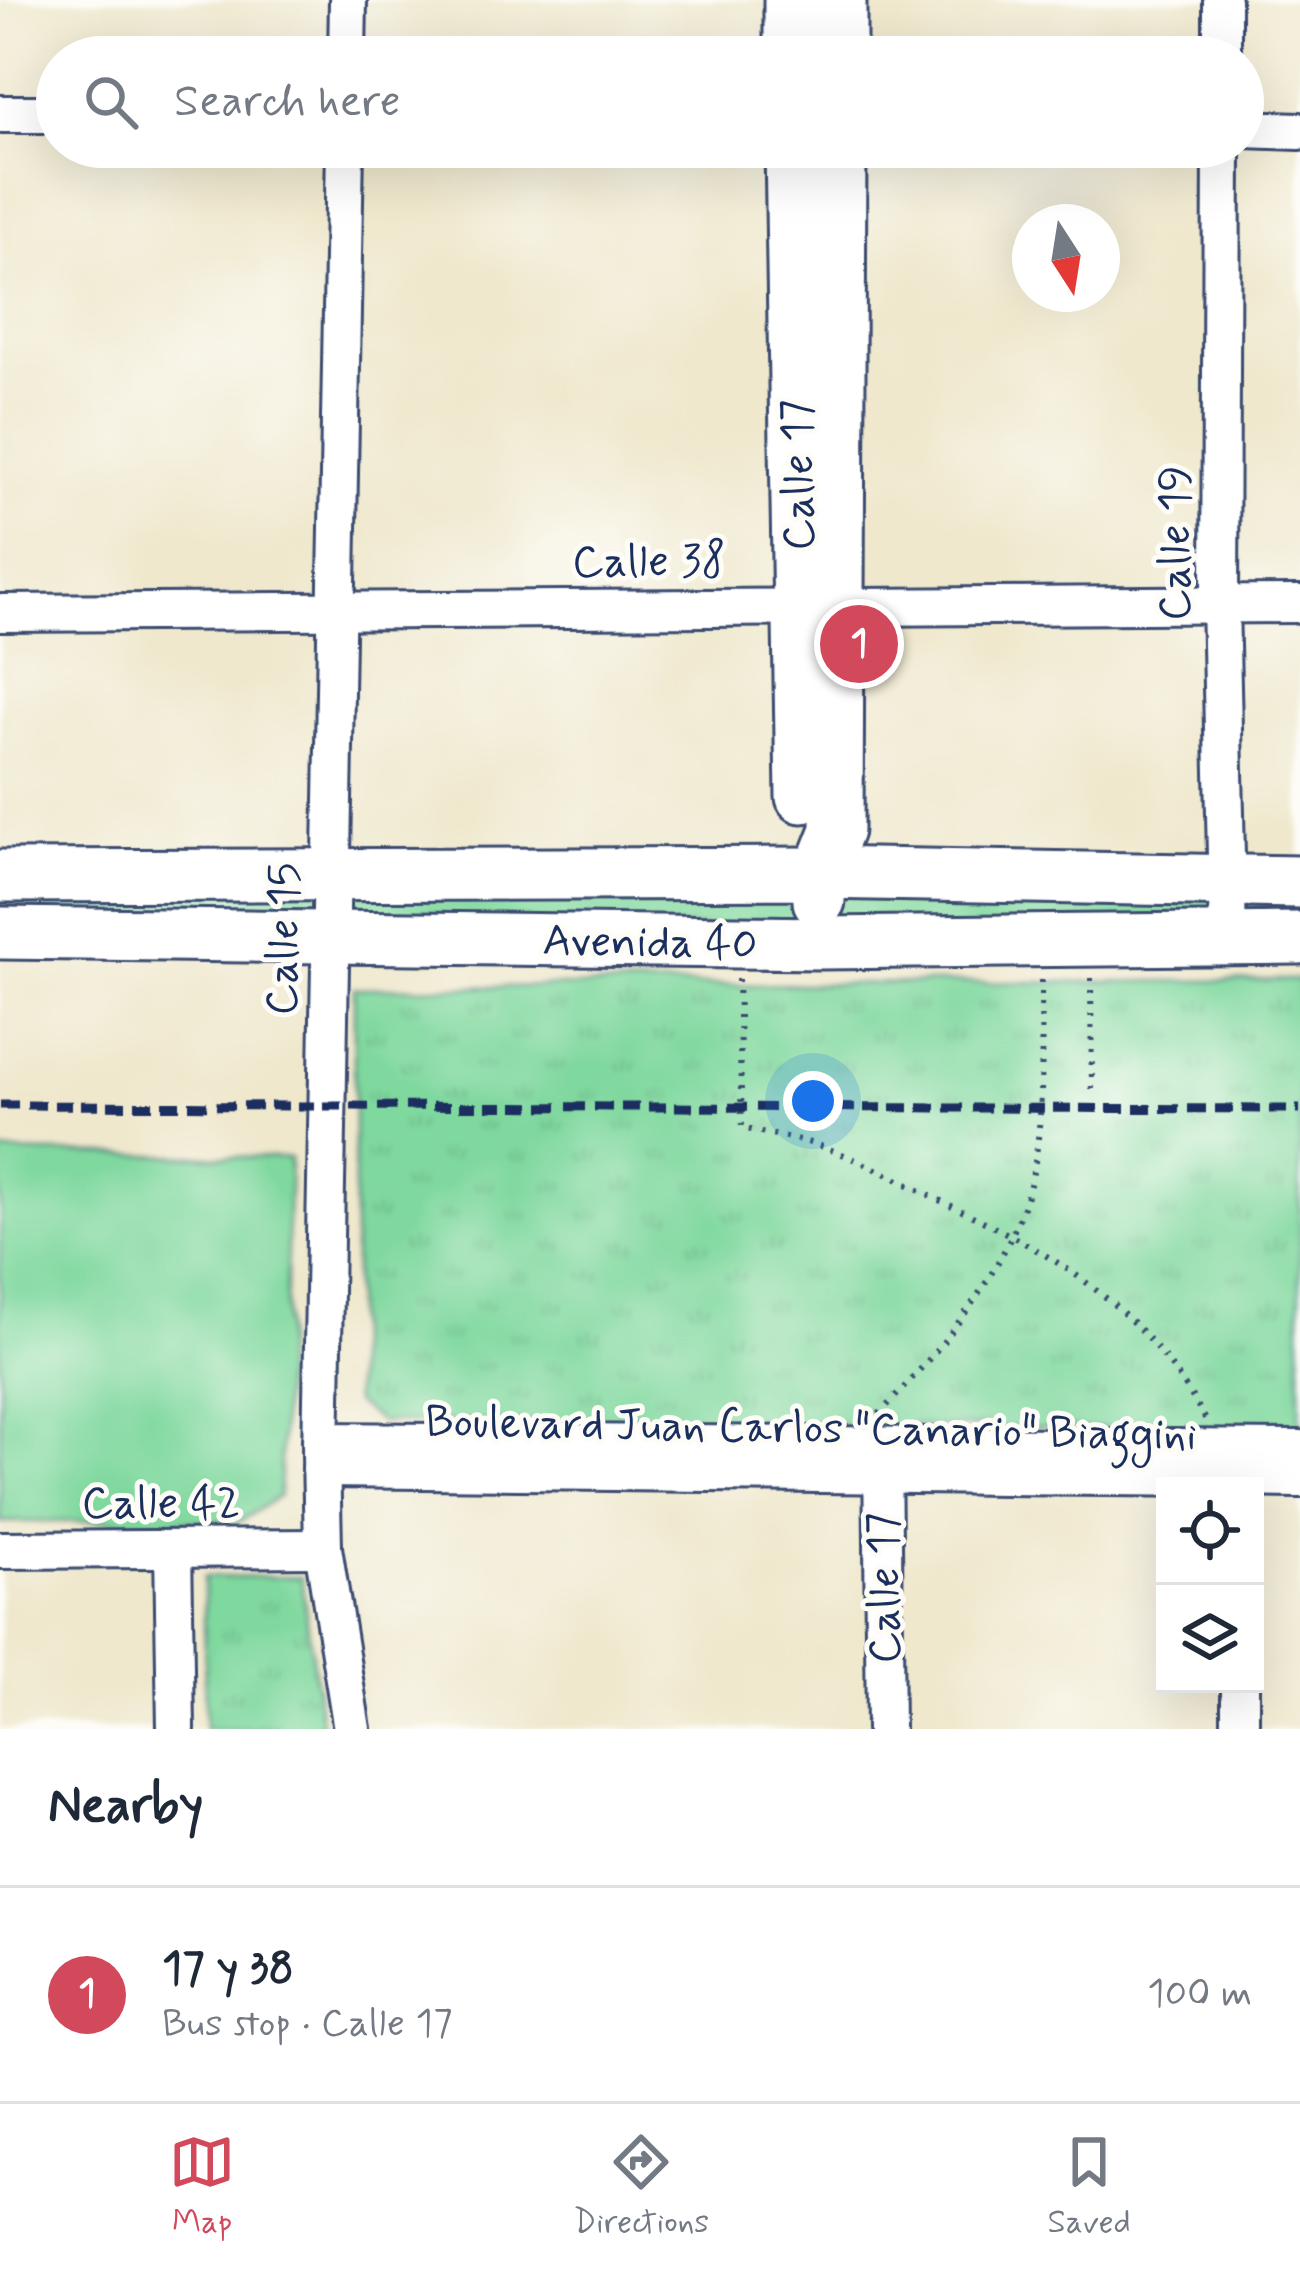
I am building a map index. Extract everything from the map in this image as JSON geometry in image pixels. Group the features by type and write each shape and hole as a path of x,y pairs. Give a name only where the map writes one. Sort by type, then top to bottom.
{"main road":[{"path":"790,0 790,36"},
{"path":"840,0 840,36"},
{"name":"Calle 17","path":"792,168 817,605 837,830 820,873 821,944"},
{"name":"Calle 17","path":"817,605 839,168"},
{"name":"Avenida 40","path":"0,876 820,873 1300,882"},
{"name":"Avenida 40","path":"0,933 821,944 1300,938"}],"street":[{"path":"347,36 348,0"},
{"path":"1222,0 1222,36"},
{"path":"0,114 36,114"},
{"path":"1264,130 1300,131"},
{"name":"Calle 15","path":"345,168 321,1455 323,1548 352,1729"},
{"name":"Calle 19","path":"1222,168 1220,603 1228,940"},
{"name":"Calle 38","path":"0,613 1300,604"},
{"name":"Boulevard Juan Carlos \"Canario\" Biaggini","path":"321,1455 838,1445 881,1461"},
{"name":"Boulevard Juan Carlos \"Canario\" Biaggini","path":"1236,1466 1300,1449"},
{"name":"Boulevard Juan Carlos \"Canario\" Biaggini","path":"321,1455 1236,1466 1300,1479"},
{"name":"Calle 17","path":"881,1461 885,1729"},
{"name":"Calle 42","path":"0,1550 323,1548"},
{"path":"172,1549 176,1729"},
{"path":"1240,1693 1240,1729"}],"path":[{"path":"738,961 742,1128 820,1146 1010,1233 1075,1270 1133,1321 1190,1390 1236,1466"},
{"path":"838,1445 879,1415 926,1365 976,1301 1010,1233 1035,1159 1041,962"},
{"path":"1091,963 1092,1096"}],"green space":[{"path":"1300,881 1300,932 0,922 0,885"},
{"path":"1300,980 1300,1430 381,1422 354,1403 354,988"},
{"path":"0,1152 290,1158 279,1496 241,1521 0,1522"},
{"path":"204,1577 301,1577 322,1729 205,1729"}],"railway":[{"path":"0,1105 1300,1109"}],"place":[{"name":"17 y 38","path":"859,644"}]}
